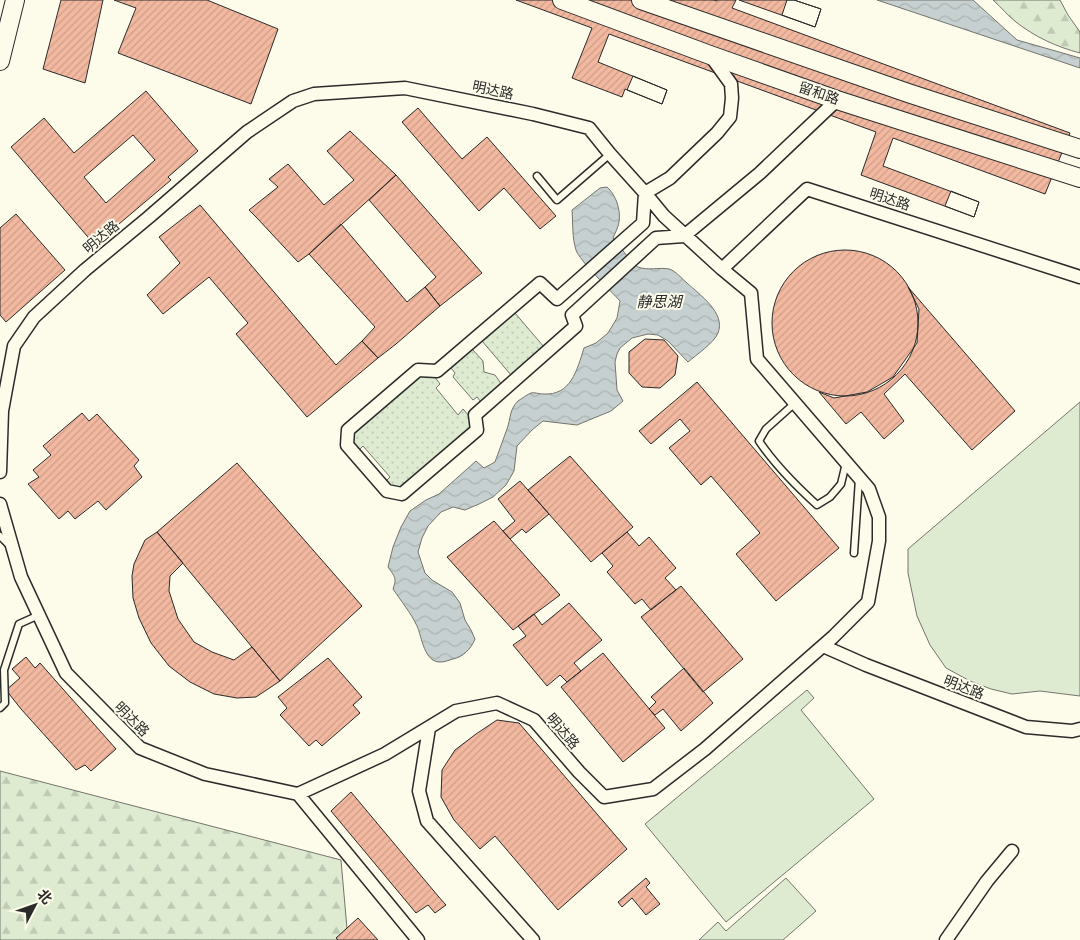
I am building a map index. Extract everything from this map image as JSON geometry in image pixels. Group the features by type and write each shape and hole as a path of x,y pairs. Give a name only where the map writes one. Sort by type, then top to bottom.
{"main road":[{"path":"0,62 15,0"},
{"name":"留和路","path":"562,0 837,100 1080,178"},
{"path":"641,0 1080,149"}],"street":[{"path":"710,55 731,84 730,117 717,133 670,178 645,193 643,223 557,299 540,283 437,371 418,370 348,430 347,444 387,490 402,494 477,430 475,415 576,326 572,315 656,238 684,236 760,173 837,100"},
{"name":"明达路","path":"0,472 2,411 14,346 34,317 85,270 246,132 293,101 314,94 405,88 533,114 589,128 664,216 722,269 807,188 1080,278"},
{"path":"722,269 751,293 757,359 869,489 879,517 879,540 868,602 823,646"},
{"name":"明达路","path":"0,504 21,577 66,673 140,748 205,774 298,794 385,754 456,711 497,703 534,720 579,772 604,797 653,789 705,749 823,646 866,665 1026,728 1072,731 1080,729"},
{"path":"429,728 419,791 427,821 533,940"},
{"path":"298,794 418,940"},
{"path":"946,940 986,881 1012,851"}],"lane":[{"path":"537,176 557,200 610,154"},
{"path":"796,403 766,429 759,441 772,460 796,486 817,504 830,497 841,484 846,462"},
{"path":"854,553 859,477"},
{"path":"0,536 13,549"},
{"path":"0,708 5,703 4,670 19,624 39,615"}],"green space":[{"path":"993,0 1060,0 1080,32 1080,53 1055,45 1039,37 1013,20"},
{"path":"515,313 544,347 511,375 482,341"},
{"path":"472,349 483,361 484,372 495,375 502,385 481,402 477,397 473,400 453,377 455,373 451,368"},
{"path":"424,373 434,376 440,384 436,388 458,415 463,409 470,417 472,427 401,488 391,487 386,481 390,477 363,446 359,450 353,441 353,436 356,431"},
{"path":"1080,402 1080,696 1040,691 1012,694 991,689 970,681 946,668 930,645 917,616 908,573 908,549"},
{"path":"807,690 814,698 801,710 874,799 726,922 645,824"},
{"path":"0,771 341,860 348,940 0,940"},
{"path":"786,878 816,911 783,940 699,940 718,922 726,931"}],"water":[{"path":"877,0 973,0 1017,40 1080,58 1080,68"},
{"name":"静思湖","path":"607,187 615,198 619,213 619,224 613,238 629,259 638,267 669,269 676,273 715,312 718,318 718,333 709,345 688,362 668,341 658,335 648,334 632,338 620,348 615,362 617,390 623,401 611,411 577,425 543,421 517,446 514,471 506,485 493,497 465,510 453,507 441,512 428,526 418,552 425,573 432,580 452,592 460,603 465,620 475,639 469,649 457,658 444,662 435,661 427,654 415,621 393,589 395,578 388,567 393,547 410,511 439,494 476,461 484,468 495,462 515,404 531,393 553,393 560,391 566,386 579,365 584,348 596,343 608,333 617,318 620,301 578,255 573,235 572,210 600,188"}],"building":[{"path":"61,0 103,0 85,83 43,69"},
{"path":"114,0 207,0 278,29 251,104 118,53 136,8"},
{"path":"516,0 736,0 732,8 1070,133 1045,194 893,138 883,166 979,202 974,217 861,175 876,132 609,34 598,62 667,90 662,104 625,89 622,97 572,78 592,28"},
{"path":"739,0 794,0 821,9 815,27"},
{"path":"787,0 794,0 821,9 815,27 782,15"},
{"path":"633,76 667,90 662,104 627,90"},
{"path":"146,91 198,151 168,177 171,180 100,240 98,238 93,243 11,147 44,118 74,153","holes":["133,135 155,160 106,203 84,177"]},
{"path":"418,108 462,159 487,137 556,216 540,229 504,188 479,211 402,122"},
{"path":"350,131 396,175 298,262 249,210 278,187 269,179 288,164 324,205 354,180 327,151"},
{"path":"396,175 482,273 440,306 425,287 436,277 369,200"},
{"path":"951,191 979,202 974,217 945,206"},
{"path":"200,205 336,365 362,341 378,358 307,417 236,334 248,323 209,277 163,314 147,295 180,263 159,237"},
{"path":"16,214 65,270 6,322 0,315 0,228"},
{"path":"341,224 407,302 425,287 440,306 378,358 362,341 375,327 309,254"},
{"path":"845,250 873,255 897,271 913,295 918,323 913,351 897,375 873,391 845,396 817,391 793,375 777,351 772,323 777,295 793,271 817,255"},
{"path":"908,287 1015,411 972,450 905,374 884,394 904,421 884,439 861,412 846,424 819,392 834,398 867,392 893,377 917,343 919,309"},
{"path":"645,339 664,340 678,356 675,375 660,388 642,387 629,373 629,352"},
{"path":"697,382 839,548 776,601 736,554 760,533 711,476 701,485 669,448 690,431 680,419 651,444 639,431"},
{"path":"82,413 89,421 97,414 139,460 134,466 142,477 106,510 98,501 75,519 68,511 59,519 28,484 39,477 33,470 51,455 43,446"},
{"path":"570,456 633,527 591,562 528,490"},
{"path":"237,463 362,606 280,681 157,532"},
{"path":"520,481 549,514 526,533 522,529 510,539 503,531 515,521 498,499"},
{"path":"494,521 560,595 513,630 447,557"},
{"path":"157,532 183,563 170,576 169,591 178,619 194,642 212,652 234,660 252,647 280,681 256,697 237,698 214,694 190,682 169,666 151,643 139,618 133,598 132,576 134,564 145,540"},
{"path":"627,532 639,546 649,537 676,568 665,578 676,590 651,610 642,599 635,604 607,572 613,566 602,553"},
{"path":"681,586 743,659 703,692 641,617"},
{"path":"569,603 602,640 574,663 581,671 567,682 560,675 547,686 513,645 526,636 518,626 534,614 542,625"},
{"path":"603,653 665,728 623,762 561,687"},
{"path":"26,657 35,668 40,663 116,749 91,771 85,765 76,770 6,690 20,678 12,669"},
{"path":"328,658 362,697 353,705 360,713 322,746 316,740 309,746 280,715 287,708 278,697"},
{"path":"684,668 713,703 681,731 663,709 655,715 649,709 656,702 651,697"},
{"path":"497,720 519,723 627,849 558,910 495,836 480,849 454,820 441,797 442,770 455,750"},
{"path":"351,792 446,905 435,913 428,905 416,913 331,811"},
{"path":"646,878 650,883 646,887 660,904 646,915 632,898 622,907 618,902"},
{"path":"358,918 378,940 338,940 336,938"}]}
